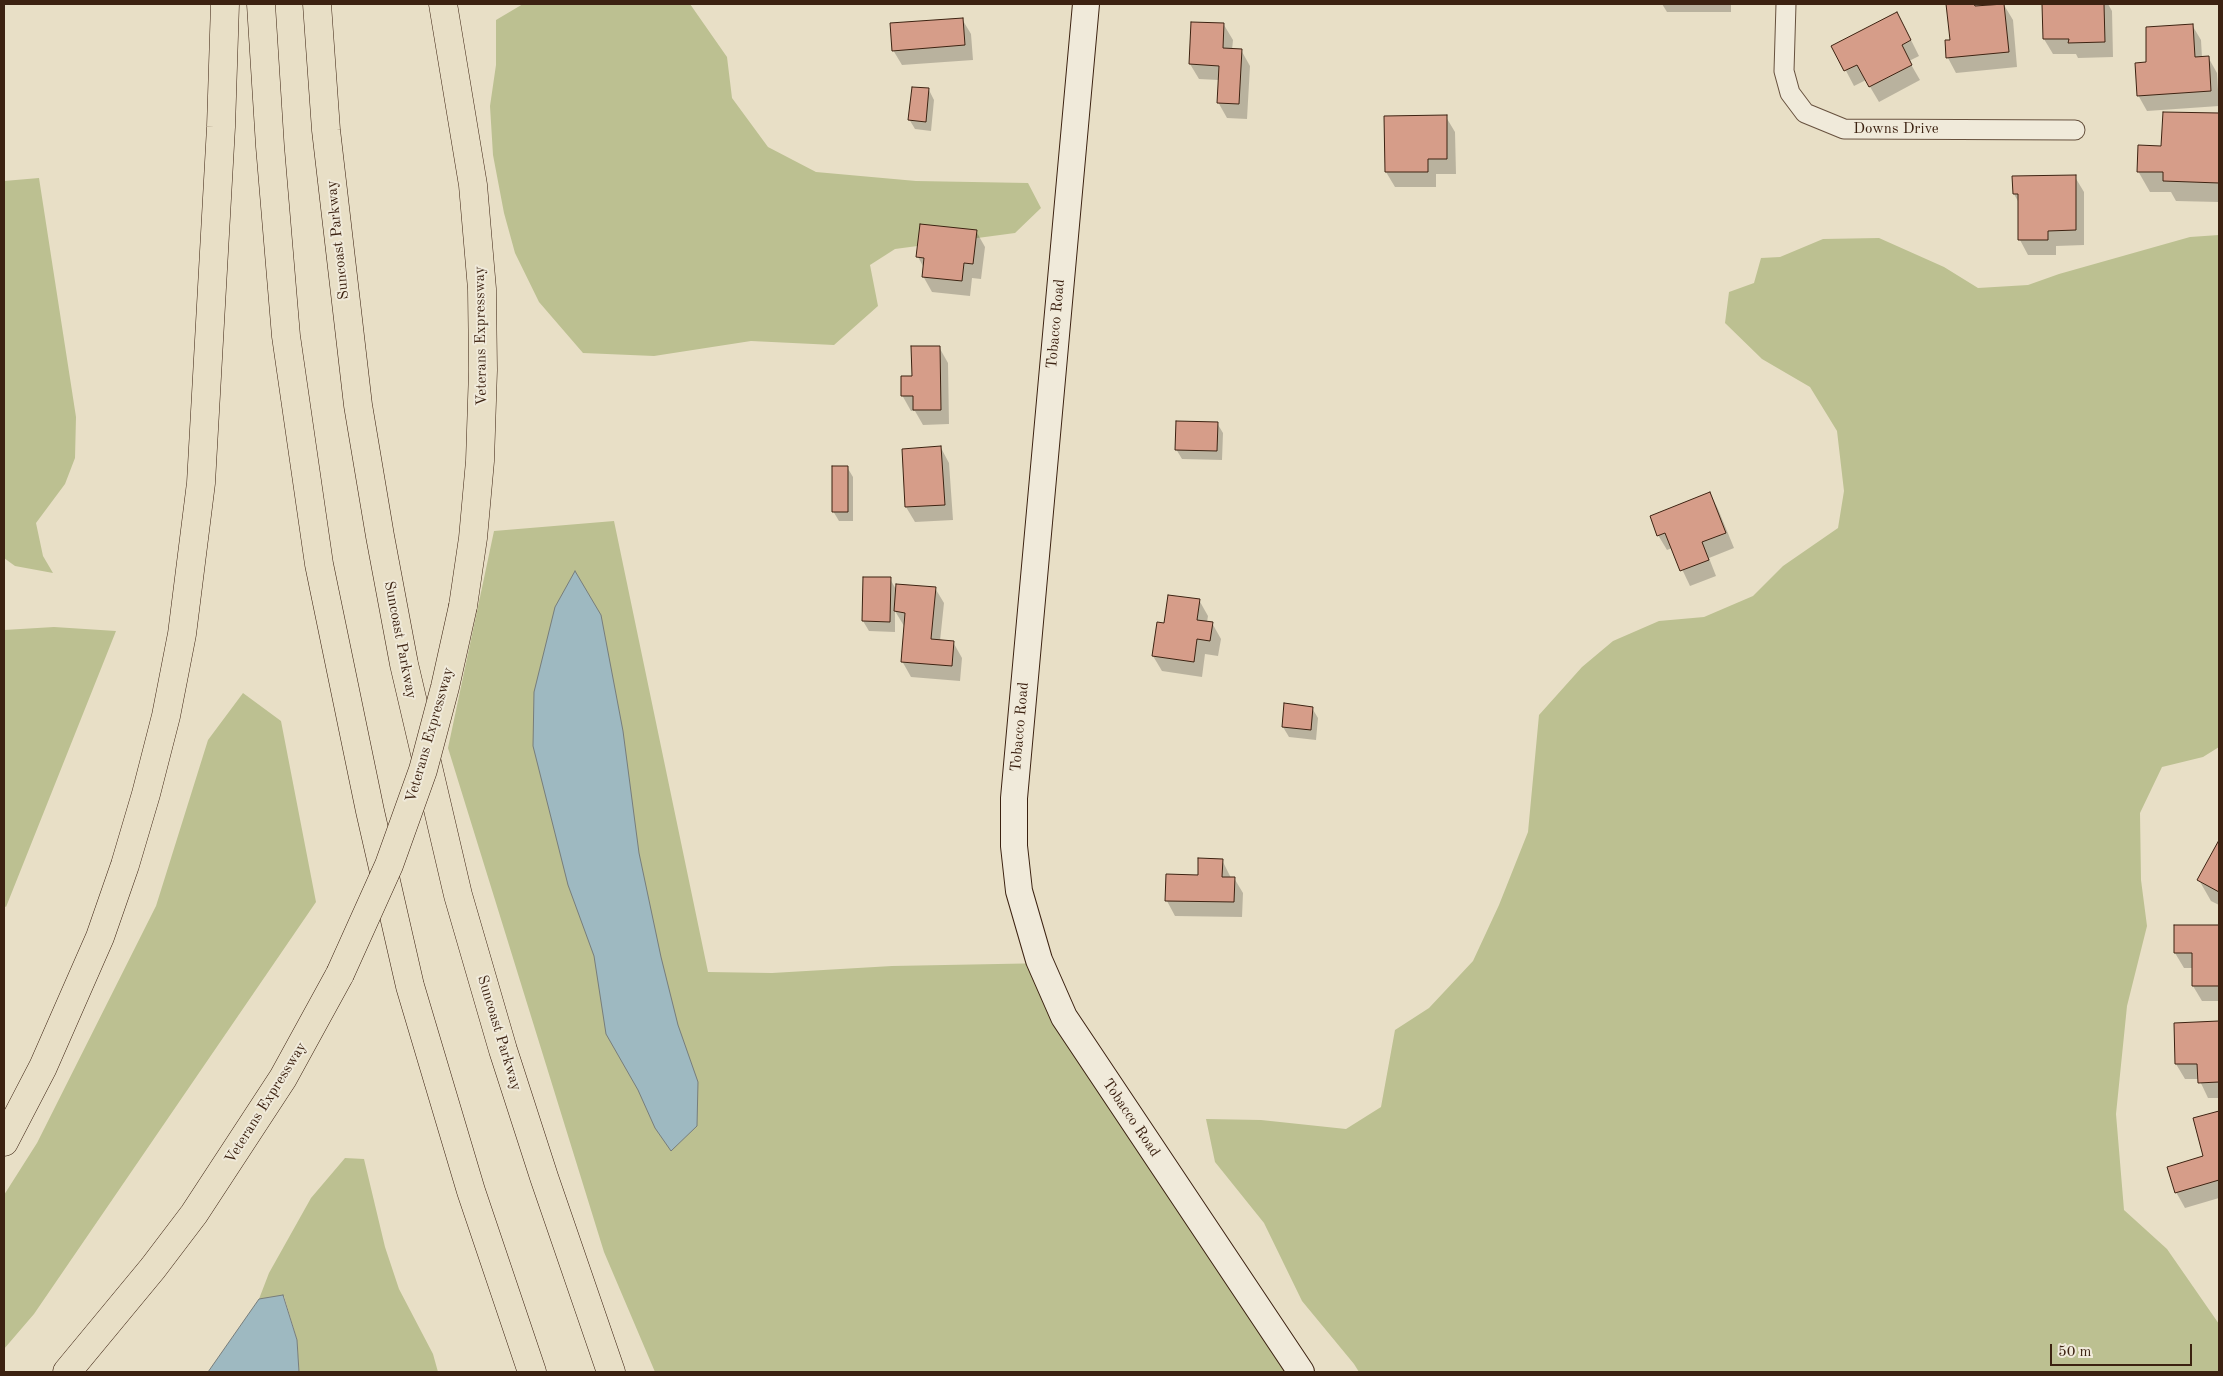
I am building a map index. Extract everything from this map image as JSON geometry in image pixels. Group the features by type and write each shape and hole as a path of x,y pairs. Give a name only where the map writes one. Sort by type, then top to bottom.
{"highway":[{"path":"4,1142 51,1049 100,937 125,865 146,794 166,716 182,634 201,484 225,4"},
{"path":"262,4 270,156 286,336 323,582 368,802 410,986 471,1191 530,1368"},
{"name":"Suncoast Parkway","path":"317,4 326,130 358,405 404,664 458,895 503,1050 611,1372"},
{"name":"Veterans Expressway","path":"67,1372 148,1274 194,1214 284,1078 340,974 388,865 423,770 445,687 463,606 473,538 480,461 483,370 482,288 473,185 443,4"},
{"path":"582,1290 619,1372"}],"street":[{"name":"Tobacco Road","path":"1086,4 1014,798 1014,846 1019,891 1039,960 1064,1018 1301,1372"},
{"name":"Downs Drive","path":"1786,4 1784,71 1790,93 1806,113 1844,129 2075,130"}],"green space":[{"path":"523,4 690,4 727,57 732,98 768,147 816,172 916,181 1028,183 1041,208 1015,233 895,249 870,265 878,306 834,345 751,341 654,356 583,353 539,302 515,253 504,213 493,155 490,106 496,65 496,20"},
{"path":"39,178 76,417 75,458 65,484 36,523 43,556 53,573 15,566 4,558 4,181"},
{"path":"2219,235 2219,747 2203,757 2162,767 2140,813 2141,880 2147,926 2127,1006 2116,1114 2124,1210 2167,1249 2219,1324 2219,1372 1359,1372 1302,1301 1264,1223 1215,1162 1206,1119 1261,1120 1346,1129 1381,1107 1395,1030 1429,1008 1473,961 1499,905 1528,832 1539,715 1582,667 1613,641 1659,621 1704,617 1753,596 1783,566 1838,528 1844,491 1837,431 1810,387 1762,359 1725,323 1729,292 1754,283 1761,258 1780,257 1823,239 1879,238 1944,267 1978,288 2028,285 2059,274 2190,237"},
{"path":"614,521 708,972 772,973 892,966 1051,963 1081,1034 1299,1372 655,1372 604,1252 448,748 494,531"},
{"path":"54,627 116,631 6,907 4,906 4,630"},
{"path":"243,693 281,721 316,902 34,1314 4,1349 4,1195 37,1143 156,906 208,740"},
{"path":"345,1158 364,1159 385,1247 399,1289 433,1354 438,1372 299,1372 297,1340 284,1296 259,1299 269,1273 311,1198"}],"water":[{"path":"575,571 601,615 623,731 639,853 661,957 678,1025 698,1082 697,1126 671,1151 655,1128 638,1090 606,1034 594,956 568,885 533,746 534,692 555,607"},
{"path":"283,1295 297,1340 299,1372 208,1372 259,1299"}],"building":[{"path":"1946,4 1974,4 1975,6 2004,4 2009,52 1946,58 1945,40 1950,40"},
{"path":"2042,4 2104,4 2105,42 2068,43 2069,39 2043,39"},
{"path":"1897,12 1911,40 1902,45 1912,65 1869,87 1857,65 1844,71 1831,46"},
{"path":"963,18 965,45 892,51 890,23"},
{"path":"1191,22 1224,23 1223,48 1242,49 1239,104 1217,103 1219,66 1189,64"},
{"path":"2193,24 2195,57 2209,56 2211,91 2137,96 2135,63 2146,62 2146,27"},
{"path":"912,87 929,88 926,122 908,120"},
{"path":"2163,112 2219,113 2219,183 2163,181 2163,172 2137,172 2138,145 2161,146"},
{"path":"1447,115 1447,159 1428,159 1428,172 1385,172 1384,116"},
{"path":"2076,175 2076,230 2048,231 2048,240 2018,240 2018,194 2013,194 2012,176"},
{"path":"920,224 977,230 973,264 964,263 962,281 922,277 924,258 916,257"},
{"path":"911,346 940,346 941,410 913,410 913,396 901,396 901,376 912,376"},
{"path":"1176,421 1218,422 1217,451 1175,450"},
{"path":"941,446 945,505 905,507 902,449"},
{"path":"832,466 848,466 848,512 832,512"},
{"path":"1710,492 1726,533 1702,542 1709,560 1680,571 1665,533 1657,536 1650,516"},
{"path":"863,577 891,577 890,622 862,621"},
{"path":"896,584 936,587 931,639 954,641 952,666 901,662 905,613 894,611"},
{"path":"1168,595 1200,599 1197,620 1213,622 1210,641 1197,639 1194,662 1152,656 1157,622 1164,623"},
{"path":"1284,703 1313,707 1311,730 1282,727"},
{"path":"2219,840 2219,892 2197,880"},
{"path":"1198,858 1223,859 1222,877 1235,877 1234,902 1165,901 1166,874 1198,875"},
{"path":"2174,925 2219,925 2219,986 2192,986 2192,953 2174,953"},
{"path":"2219,1021 2219,1082 2198,1083 2197,1064 2175,1064 2174,1023"},
{"path":"2219,1111 2219,1180 2175,1193 2167,1167 2203,1156 2193,1118"}]}
